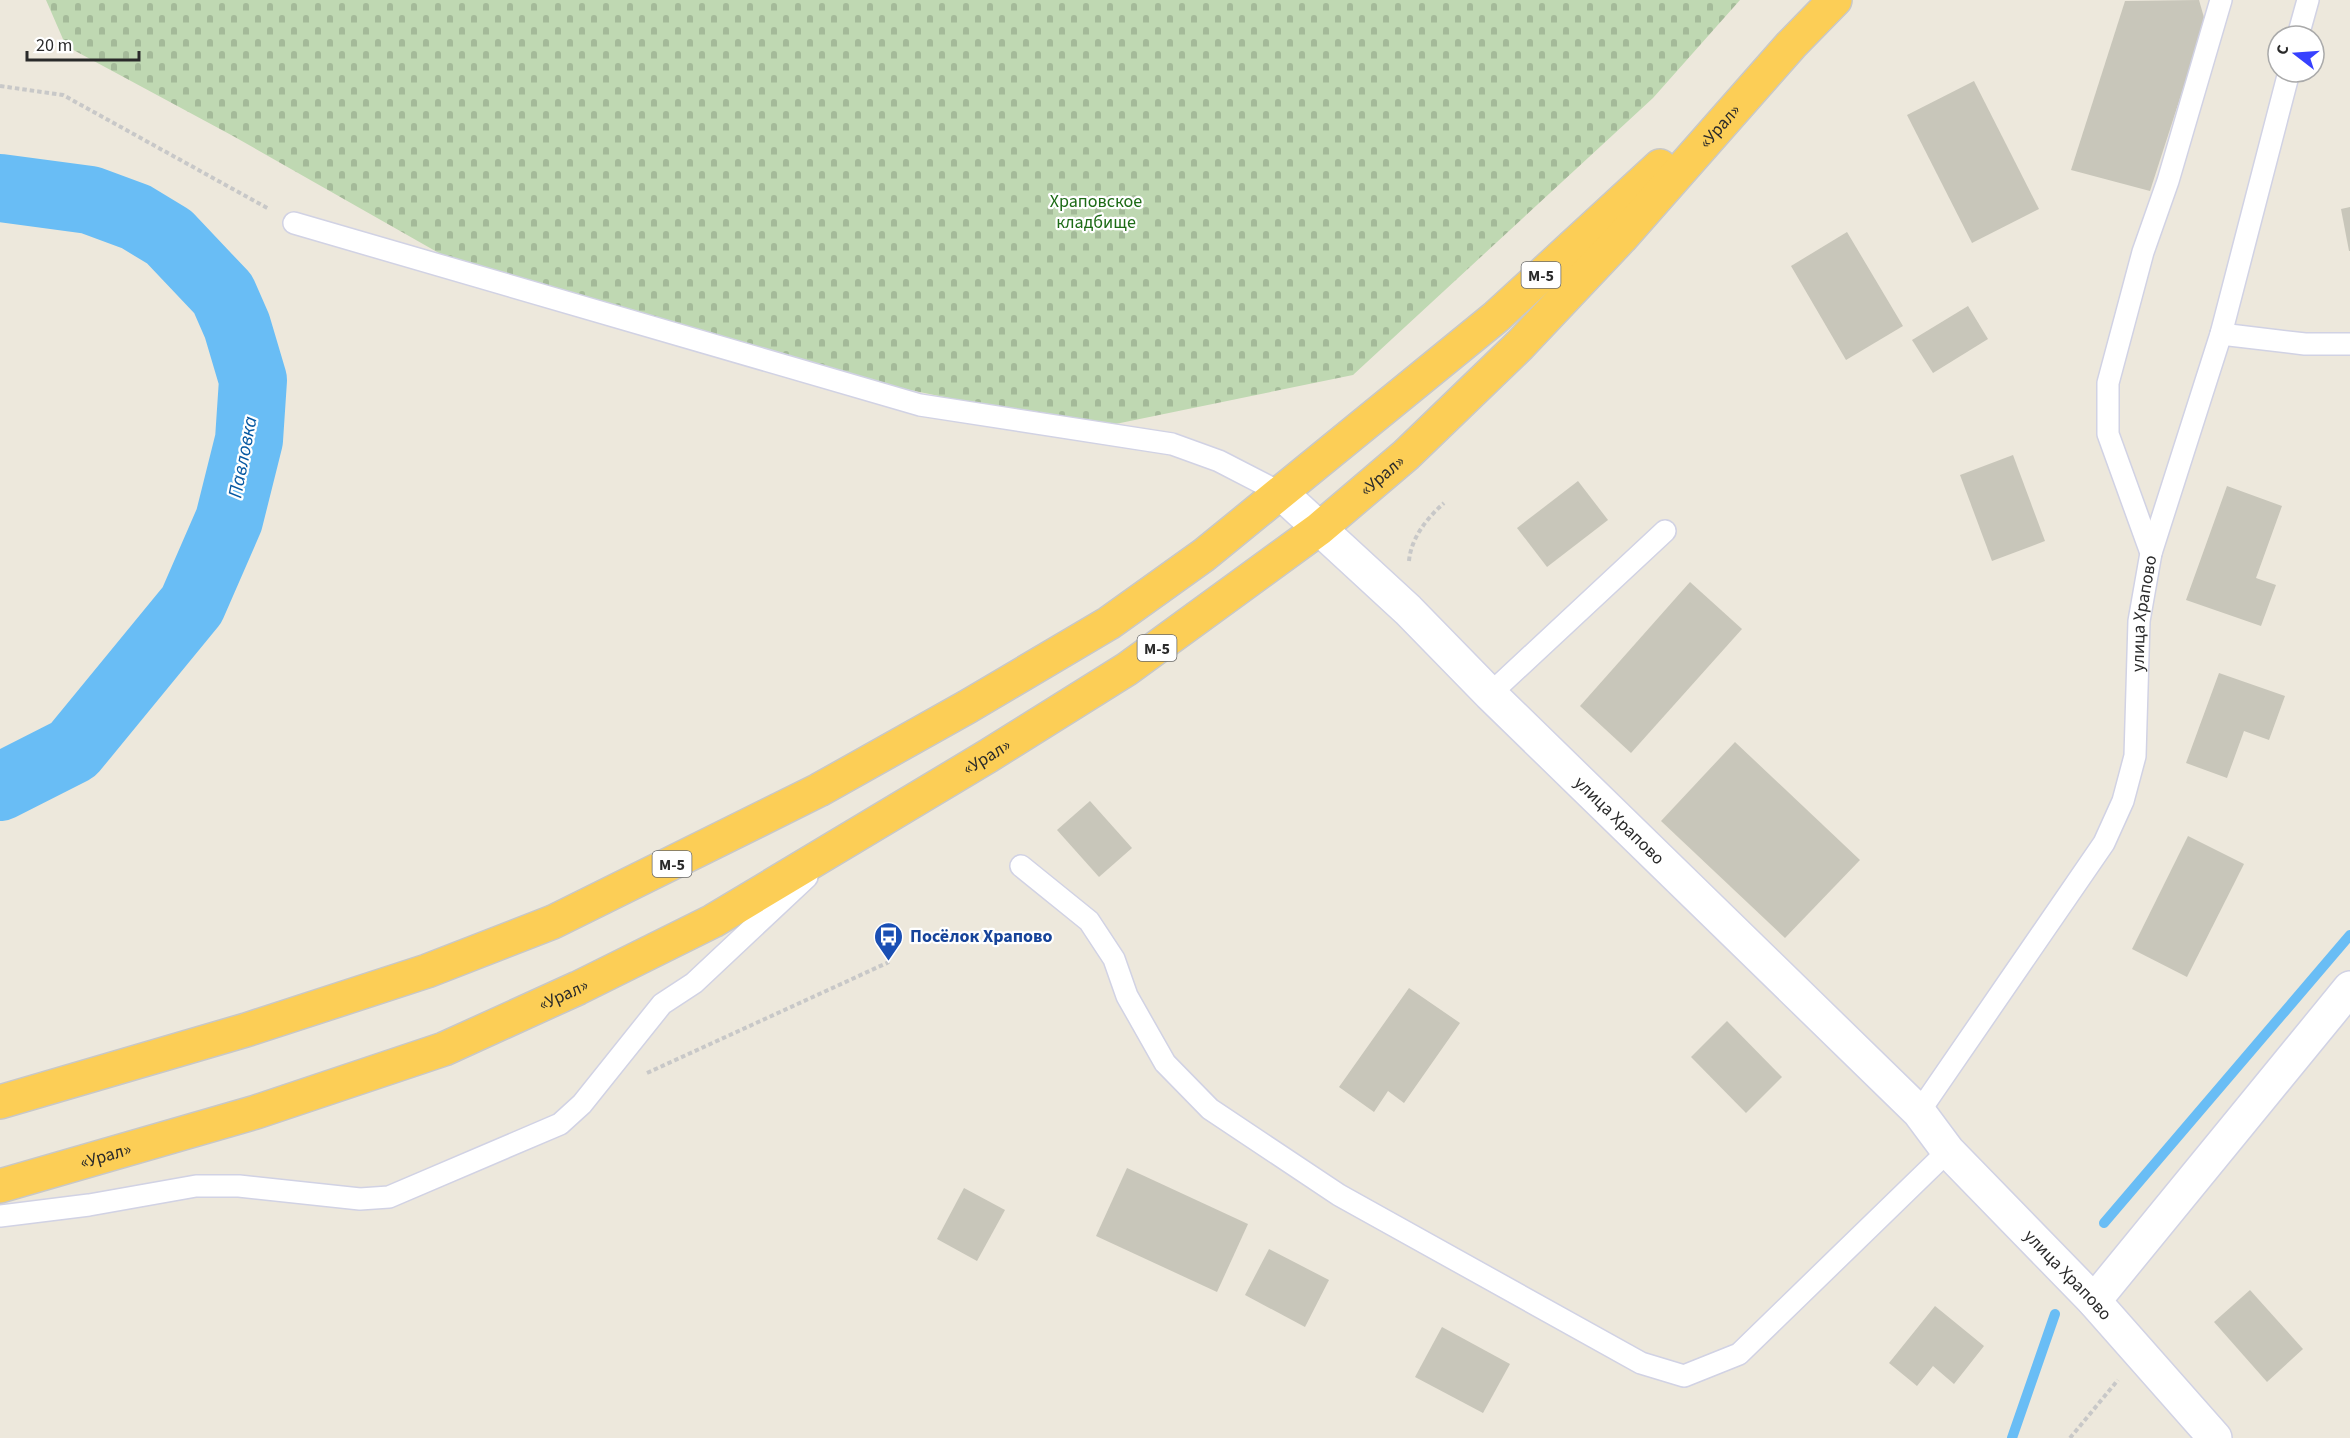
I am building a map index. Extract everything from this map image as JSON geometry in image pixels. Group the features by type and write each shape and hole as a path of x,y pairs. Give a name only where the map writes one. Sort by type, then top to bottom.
{"highway":[{"name":"«Урал»","path":"0,1102 246,1030 404,979 554,922 819,790 1099,629 1204,555 1496,317 1791,45 1835,0"},
{"name":"«Урал»","path":"0,1186 256,1112 444,1049 578,988 713,921 1127,669 1319,529 1406,455 1520,345 1621,238 1791,45"}],"street":[{"name":"улица Храпово","path":"1281,493 1408,610 1490,694 1919,1112 1947,1151 2094,1301 2215,1438"},
{"path":"2094,1301 2350,988"}],"lane":[{"path":"2151,553 2108,434 2108,383 2140,261 2168,181 2221,0"},
{"path":"2301,24 2308,0"},
{"name":"улица Храпово","path":"1919,1112 2104,843 2123,801 2136,756 2139,621 2151,553 2221,334 2286,84"},
{"path":"294,223 920,405 1172,444 1219,461 1281,493"},
{"path":"2221,334 2305,344 2350,344"},
{"path":"1490,694 1665,531"},
{"path":"0,1216 196,1186 239,1186 360,1200 389,1197 560,1124 582,1104 662,1005 694,983 845,842"},
{"path":"1021,866 1089,921 1114,959 1127,996 1166,1063 1210,1109 1339,1195 1641,1363 1684,1376 1739,1354 1947,1151"}],"path":[{"path":"0,86 63,94 294,223"},
{"path":"1408,572 1410,549 1430,516 1444,503"},
{"path":"645,1074 889,962"},
{"path":"2070,1438 2139,1354"}],"green space":[{"name":"Храповское кладбище","path":"46,0 1740,0 1653,98 1353,375 1096,428 816,371 474,273 233,136 66,46"}],"building":[{"path":"2199,0 2205,21 2150,191 2071,170 2125,1"},
{"path":"1974,81 2039,209 1972,243 1907,115"},
{"path":"2350,207 2350,251 2349,251 2341,209"},
{"path":"1847,232 1903,326 1846,360 1791,266"},
{"path":"1968,306 1988,339 1933,373 1912,340"},
{"path":"2013,455 2045,541 1992,561 1960,475"},
{"path":"1578,481 1608,520 1547,567 1517,528"},
{"path":"2227,486 2282,506 2256,578 2276,585 2261,626 2186,600"},
{"path":"1690,582 1742,629 1631,753 1580,706"},
{"path":"2219,673 2285,696 2269,740 2244,731 2227,778 2186,763"},
{"path":"1735,742 1860,860 1785,938 1661,821"},
{"path":"1090,801 1132,848 1099,877 1057,830"},
{"path":"2188,836 2244,864 2187,977 2132,949"},
{"path":"1409,988 1460,1023 1404,1103 1388,1091 1374,1112 1339,1087"},
{"path":"1727,1021 1782,1077 1746,1113 1691,1057"},
{"path":"1127,1168 1248,1224 1217,1292 1096,1236"},
{"path":"964,1188 1005,1210 977,1261 937,1239"},
{"path":"1269,1249 1329,1280 1305,1327 1245,1295"},
{"path":"2250,1290 2303,1349 2267,1382 2214,1322"},
{"path":"1935,1306 1984,1346 1954,1384 1933,1366 1917,1386 1889,1363"},
{"path":"1442,1327 1510,1364 1483,1413 1415,1377"}],"waterway":[{"name":"Павловка","path":"0,188 90,200 136,217 169,237 223,294 237,326 253,380 249,440 229,520 192,605 73,750 0,787"},
{"path":"2104,1223 2350,935"},
{"path":"2012,1438 2055,1314"}],"place":[{"name":"Посёлок Храпово","path":"889,962"}]}
